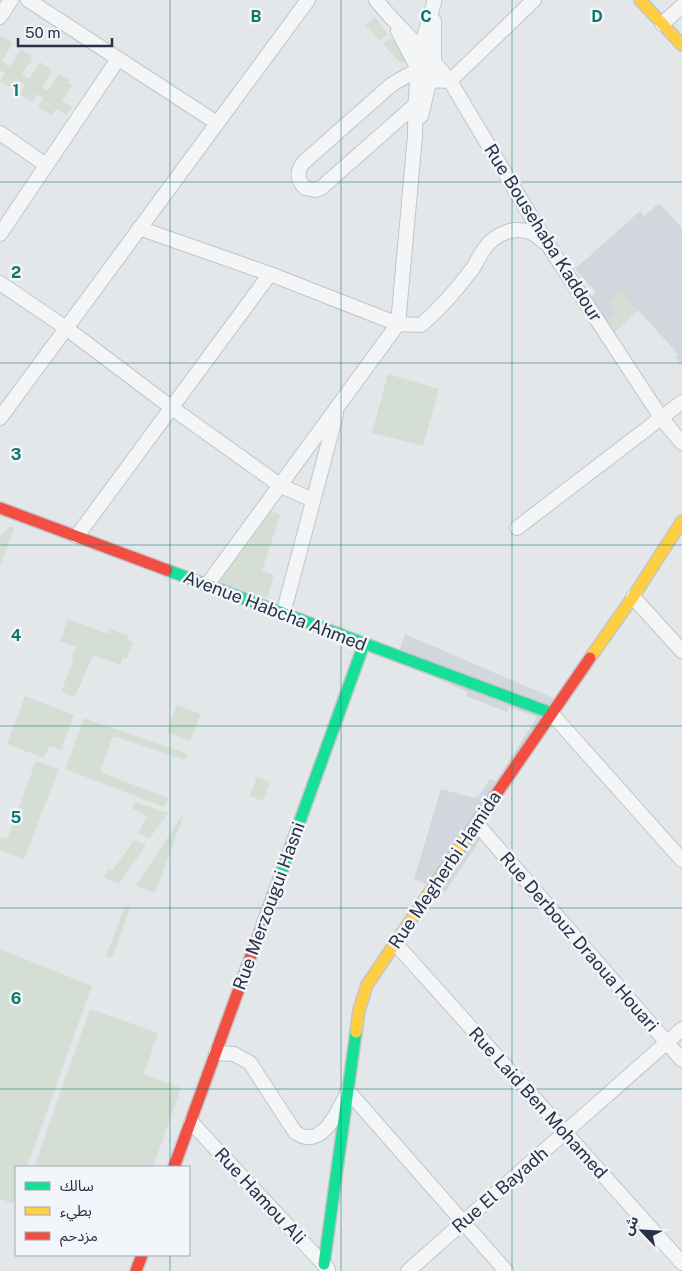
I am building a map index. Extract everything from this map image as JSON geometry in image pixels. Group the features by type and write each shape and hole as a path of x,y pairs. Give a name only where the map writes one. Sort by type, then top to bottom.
{"street":[{"path":"0,17 11,0"},
{"path":"28,0 217,123"},
{"path":"0,418 308,0"},
{"path":"376,0 394,23 419,71 430,80 450,81 534,0"},
{"path":"640,0 682,46"},
{"path":"207,585 398,324 415,136 415,105 422,50 434,1"},
{"path":"415,136 434,62 434,1"},
{"path":"662,24 682,6"},
{"name":"Rue Bousehaba Kaddour","path":"394,23 434,62 450,81 548,245 662,419 682,443"},
{"path":"0,234 118,59"},
{"path":"415,105 321,188 315,190 305,188 298,180 298,173 304,162 391,85 419,71"},
{"path":"0,134 46,165"},
{"path":"139,228 270,274 398,324 421,325 433,315 495,237 505,232 520,230 532,233 548,245"},
{"path":"77,536 270,274"},
{"path":"0,283 66,328 172,408 281,486 313,500"},
{"path":"517,528 682,402"},
{"path":"283,614 338,407"},
{"name":"Avenue Habcha Ahmed","path":"0,508 551,713"},
{"name":"Rue Megherbi Hamida","path":"327,1267 348,1091 362,1002 367,985 551,713 633,597 682,521"},
{"path":"633,597 682,651"},
{"name":"Rue Merzougui Hasni","path":"174,1166 364,644"},
{"path":"551,713 682,860"},
{"name":"Rue Derbouz Draoua Houari","path":"477,824 682,1060"},
{"name":"Rue Laid Ben Mohamed","path":"395,943 682,1263"},
{"name":"Rue El Bayadh","path":"408,1271 682,1029"},
{"path":"216,1053 234,1054 250,1063 298,1135 312,1136 321,1133 337,1115 348,1091 506,1271"},
{"name":"Rue Hamou Ali","path":"191,1122 327,1267"},
{"path":"138,1270 142,1256"}],"shaded area":[{"path":"375,17 388,34 380,41 365,25"},
{"path":"0,35 13,43 2,61 10,66 21,49 32,56 30,58 32,60 22,74 29,79 40,62 51,69 49,71 51,73 42,87 48,91 59,74 70,80 68,83 72,85 62,101 72,107 66,115 56,109 52,115 38,107 43,98 37,94 32,102 19,94 25,85 18,81 13,89 0,81 5,73 0,70"},
{"path":"391,38 407,60 401,64 383,44"},
{"path":"659,203 682,228 682,365 675,357 678,354 638,310 614,333 591,297 596,292 575,269 640,211 644,216"},
{"path":"622,291 638,310 614,333 606,320 616,312 609,303"},
{"path":"388,374 439,389 423,446 372,433"},
{"path":"270,511 280,515 262,571 274,575 267,598 221,583 221,575"},
{"path":"10,526 14,528 0,567 0,536"},
{"path":"68,619 108,634 110,629 129,636 127,640 133,642 127,658 123,657 120,665 93,655 75,697 61,692 74,658 72,657 76,647 60,641"},
{"path":"405,634 562,702 486,823 487,826 476,846 445,892 414,879 441,789 474,798 479,796 490,779 496,781 537,717 509,707 507,712 466,696 467,692 396,660"},
{"path":"25,696 74,715 61,750 49,746 44,758 7,744"},
{"path":"177,705 201,714 190,741 167,732"},
{"path":"84,718 188,754 185,760 113,736 100,772 168,798 164,807 65,769"},
{"path":"36,761 59,769 24,859 0,850 0,837 7,839"},
{"path":"257,777 270,782 263,801 250,796"},
{"path":"135,802 168,813 149,839 138,833 147,817 132,808"},
{"path":"181,817 183,817 155,893 136,886"},
{"path":"134,840 146,845 119,884 104,878 108,869 112,871"},
{"path":"125,906 130,908 112,958 106,956"},
{"path":"0,949 92,986 27,1166 15,1166 14,1204 0,1199"},
{"path":"90,1009 158,1033 144,1074 181,1088 153,1166 34,1166"}],"traffic: fast":[{"path":"167,570 551,713"},
{"path":"275,890 364,644"},
{"path":"324,1264 356,1032"}],"traffic: slow":[{"path":"640,0 682,45"},
{"path":"590,658 633,597 682,521"},
{"path":"356,1032 359,1010 367,985 486,809"}],"traffic: jam":[{"path":"0,508 167,570"},
{"path":"486,809 590,658"},
{"path":"174,1166 275,890"},
{"path":"136,1271 142,1256"}]}
